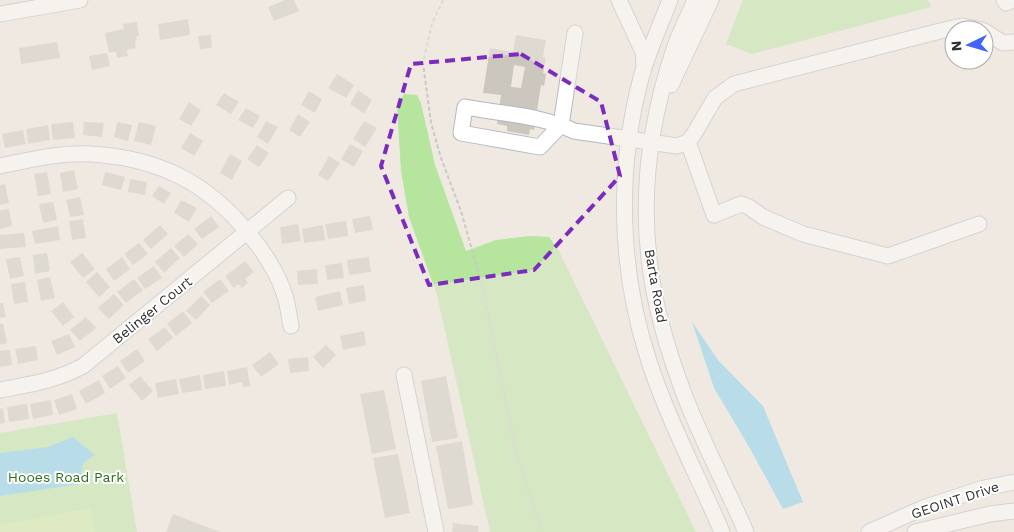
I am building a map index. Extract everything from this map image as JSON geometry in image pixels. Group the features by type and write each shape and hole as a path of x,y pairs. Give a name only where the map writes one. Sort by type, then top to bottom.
{"street":[{"path":"0,14 80,0"},
{"path":"620,0 643,52 644,70"},
{"name":"Barta Road","path":"670,0 644,70 629,139 625,180 626,248 635,310 648,358 664,400 722,532"},
{"name":"Barta Road","path":"695,0 675,47 659,103 651,142 646,196 650,266 663,328 684,394 747,529"},
{"path":"659,103 671,85 711,0"},
{"path":"1004,0 1006,3 1012,0"},
{"path":"575,34 561,124 540,147 461,133 465,107 561,124 574,131 677,146 688,142 715,98 734,84 944,30"},
{"path":"994,38 1003,43 1014,42"},
{"path":"688,142 714,215 741,204 763,217 803,234 888,256 979,224"},
{"path":"0,166 60,156 89,154 119,157 145,163 168,171 197,185 229,210 262,250 279,279 286,297 291,326"},
{"name":"Belinger Court","path":"0,390 46,382 64,376 83,366 288,198"},
{"path":"404,375 436,532"},
{"name":"GEOINT Drive","path":"869,532 911,514 984,488 1014,482"},
{"name":"GEOINT Drive","path":"919,531 939,518 988,504 1014,502"},
{"name":"GEOINT Drive","path":"919,531 990,514 1014,511"},
{"path":"911,514 919,531"},
{"name":"GEOINT Drive","path":"919,531 942,530 992,523 1014,517"}],"path":[{"path":"443,0 432,23 422,64 431,123 440,158 460,212 483,289 515,448 534,509 544,532"}],"highlighted area":[{"path":"521,54 601,102 620,176 534,270 429,285 381,166 411,64"}],"green space":[{"path":"743,0 928,0 931,7 752,54 726,44"},
{"path":"404,94 417,95 421,103 435,165 466,251 496,240 530,236 549,237 559,251 696,532 490,532 437,295 409,217 401,171 397,107"},
{"name":"Hooes Road Park","path":"117,413 137,532 0,532 0,433"},
{"path":"90,508 95,532 0,532 0,525"}],"water":[{"path":"692,322 718,360 763,406 803,502 783,509 714,388"},
{"path":"73,437 95,455 83,465 79,484 0,496 0,453 48,447"}],"building":[{"path":"285,0 294,0 299,11 274,21 268,7"},
{"path":"188,19 190,35 160,40 158,24"},
{"path":"137,22 139,36 136,36 136,48 127,50 128,56 117,58 116,51 109,53 105,33 124,29 123,24"},
{"path":"211,35 212,48 200,49 198,36"},
{"path":"516,35 546,40 543,57 546,58 543,73 546,74 544,86 541,85 534,130 530,129 529,135 507,131 507,126 497,124 501,95 483,93 490,48 513,52","holes":["514,65 525,67 521,88 511,87"]},
{"path":"57,42 60,58 21,64 19,48"},
{"path":"107,53 110,66 92,70 89,56"},
{"path":"337,74 354,85 346,98 328,88"},
{"path":"358,90 372,100 364,114 350,104"},
{"path":"309,91 322,99 315,113 301,105"},
{"path":"224,93 239,102 231,114 216,105"},
{"path":"189,102 201,110 191,126 179,119"},
{"path":"246,108 260,116 253,128 238,120"},
{"path":"298,114 310,122 300,137 289,130"},
{"path":"266,121 278,127 268,144 257,137"},
{"path":"364,121 377,128 365,147 353,139"},
{"path":"73,122 75,138 53,140 51,124"},
{"path":"84,122 104,123 102,137 83,135"},
{"path":"117,122 132,125 128,141 114,137"},
{"path":"139,122 156,126 151,145 134,141"},
{"path":"48,125 50,140 28,144 26,129"},
{"path":"23,130 26,144 5,148 2,134"},
{"path":"190,133 203,141 194,156 181,148"},
{"path":"350,144 363,151 354,167 341,159"},
{"path":"257,145 269,153 259,167 247,159"},
{"path":"230,154 242,161 232,180 220,173"},
{"path":"329,156 340,163 328,181 318,175"},
{"path":"74,170 78,189 63,192 60,173"},
{"path":"47,172 51,194 38,196 34,174"},
{"path":"105,172 125,177 121,190 102,185"},
{"path":"130,179 147,182 145,195 128,192"},
{"path":"5,184 9,203 0,205 0,185"},
{"path":"159,186 171,193 164,204 152,196"},
{"path":"80,197 84,215 70,217 66,200"},
{"path":"181,200 197,208 189,222 174,213"},
{"path":"53,202 57,220 43,223 39,204"},
{"path":"9,209 12,226 0,229 0,210"},
{"path":"211,216 219,227 202,239 194,229"},
{"path":"370,216 373,230 355,233 352,219"},
{"path":"83,219 86,238 72,240 69,221"},
{"path":"346,221 348,236 328,239 325,224"},
{"path":"298,224 301,241 282,244 280,227"},
{"path":"160,225 168,234 151,249 143,240"},
{"path":"323,225 325,240 304,243 302,229"},
{"path":"58,226 60,240 35,244 32,231"},
{"path":"24,233 26,247 0,249 0,235"},
{"path":"188,234 198,244 184,257 174,246"},
{"path":"139,243 148,254 133,265 124,254"},
{"path":"171,248 180,258 164,273 155,262"},
{"path":"47,253 50,271 35,274 33,255"},
{"path":"82,253 95,269 83,278 70,262"},
{"path":"20,257 24,276 10,279 6,259"},
{"path":"122,257 130,269 114,281 106,269"},
{"path":"369,257 371,272 349,275 347,260"},
{"path":"245,261 254,272 245,279 248,283 242,288 238,284 234,288 225,276"},
{"path":"342,263 344,278 327,280 325,265"},
{"path":"154,266 162,278 145,289 137,278"},
{"path":"317,269 318,284 298,285 297,271"},
{"path":"97,272 110,287 99,297 86,282"},
{"path":"50,277 55,298 41,301 37,280"},
{"path":"134,279 143,290 126,303 117,292"},
{"path":"220,279 229,291 212,303 203,292"},
{"path":"25,282 28,302 14,304 11,284"},
{"path":"364,285 366,301 349,304 346,288"},
{"path":"340,291 343,305 318,311 315,297"},
{"path":"114,294 124,305 109,319 98,308"},
{"path":"201,296 210,305 196,320 186,311"},
{"path":"63,302 74,317 63,326 51,311"},
{"path":"0,303 3,303 6,317 0,318"},
{"path":"183,311 192,323 176,336 167,324"},
{"path":"86,317 96,328 80,341 70,330"},
{"path":"3,323 7,343 0,345 0,324"},
{"path":"165,327 173,338 157,351 148,339"},
{"path":"364,331 366,345 343,350 340,336"},
{"path":"69,334 75,347 57,355 51,341"},
{"path":"326,345 336,355 323,368 313,357"},
{"path":"36,346 38,360 18,364 15,349"},
{"path":"137,349 145,361 128,373 120,361"},
{"path":"10,350 12,365 0,367 0,351"},
{"path":"270,352 279,364 261,377 252,365"},
{"path":"308,357 309,371 290,373 288,359"},
{"path":"118,366 126,378 110,389 102,376"},
{"path":"247,367 250,386 243,387 242,382 229,385 227,371"},
{"path":"224,371 226,386 205,389 203,375"},
{"path":"200,375 202,390 182,393 179,379"},
{"path":"140,376 153,391 142,401 129,385"},
{"path":"446,376 458,438 432,442 421,381"},
{"path":"176,379 179,394 158,398 155,383"},
{"path":"99,380 105,393 86,404 79,391"},
{"path":"384,390 396,449 372,454 360,394"},
{"path":"72,394 77,409 59,415 54,400"},
{"path":"51,400 53,415 33,419 30,404"},
{"path":"27,404 29,419 9,422 7,407"},
{"path":"3,408 5,423 0,424 0,409"},
{"path":"462,441 473,505 448,509 436,446"},
{"path":"398,454 410,513 385,518 373,458"},
{"path":"173,514 220,532 166,532"},
{"path":"453,523 479,526 478,532 452,532"}]}
